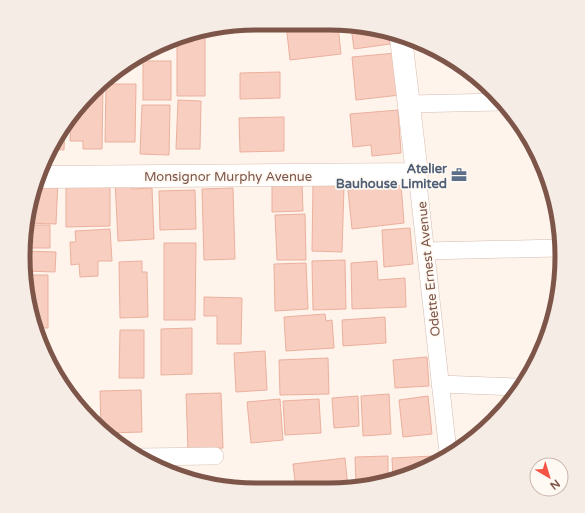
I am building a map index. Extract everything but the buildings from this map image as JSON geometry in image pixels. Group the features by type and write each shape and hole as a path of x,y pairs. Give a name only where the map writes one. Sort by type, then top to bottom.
{"street":[{"name":"Odette Ernest Avenue","path":"402,42 448,449"},
{"path":"409,104 495,102"},
{"name":"Monsignor Murphy Avenue","path":"45,177 417,174"},
{"path":"426,251 555,248"},
{"path":"440,384 513,387"},
{"path":"150,457 215,456"}],"place":[{"name":"Atelier Bauhouse Limited","path":"459,175"}]}
